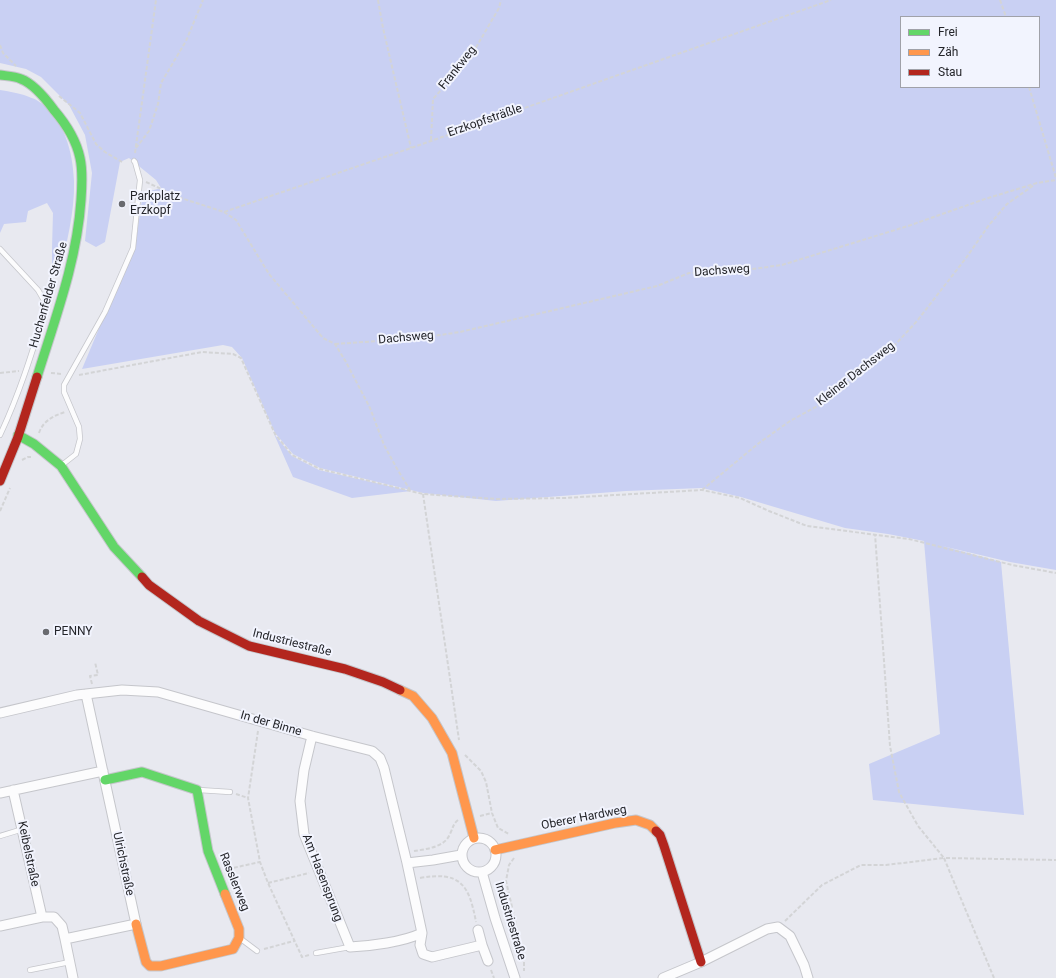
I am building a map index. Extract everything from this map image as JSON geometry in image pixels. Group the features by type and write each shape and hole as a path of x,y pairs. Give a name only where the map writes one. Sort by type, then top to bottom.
{"street":[{"name":"Huchenfelder Straße","path":"0,75 22,79 46,98 72,135 80,159 82,183 76,249 51,334 18,435 9,462 0,481"},
{"name":"Industriestraße","path":"18,435 34,444 61,466 114,546 149,584 199,621 248,646 345,669 383,682 413,696 432,718 452,752 474,838"},
{"name":"In der Binne","path":"0,713 90,694 122,690 158,692 312,736 372,751 380,758 384,768 407,863"},
{"name":"Ulrichstraße","path":"90,694 104,775 136,924"},
{"name":"Am Hasensprung","path":"312,736 304,770 300,801 304,834 350,947"},
{"path":"0,793 104,775 142,772 197,790"},
{"name":"Keibelstraße","path":"13,790 42,917"},
{"name":"Rasslerweg","path":"197,790 208,851 239,930 239,938"},
{"name":"Oberer Hardweg","path":"495,850 615,823 636,820 650,825 660,835 701,962"},
{"path":"474,838 484,838 489,841 495,850 495,861 492,866 482,872 474,872 466,867 462,859 464,846 474,838"},
{"path":"462,855 407,863 422,933 420,945 423,954 432,957 482,945"},
{"name":"Industriestraße","path":"482,872 495,918 515,978"},
{"path":"0,926 42,917 54,917 62,926 73,978"},
{"path":"65,939 136,924 146,962 150,966 161,966 233,949 239,938"},
{"path":"663,978 701,962 762,931 778,928 790,936 804,965 808,978"},
{"path":"478,930 488,961"},
{"path":"350,947 412,938 422,933"}],"lane":[{"path":"61,466 76,454 80,439 79,426 64,392 64,385 105,312 133,248 140,180 134,162"},
{"path":"129,243 133,248"},
{"path":"0,249 38,290 45,302 46,311 27,370 0,436"},
{"path":"197,790 230,792"},
{"path":"0,836 23,829"},
{"path":"239,938 257,951"},
{"path":"316,953 350,947"},
{"path":"30,970 70,962"}],"path":[{"path":"134,162 156,0"},
{"path":"136,148 149,131 158,104 161,83 186,41 203,0"},
{"path":"378,0 383,28 411,148"},
{"name":"Frankweg","path":"431,140 433,100 471,56 499,8 501,0"},
{"name":"Erzkopfsträßle","path":"224,212 411,148 831,0"},
{"path":"1000,0 1006,16"},
{"path":"1029,88 1056,179"},
{"name":"Dachsweg","path":"335,344 421,338 460,332 657,286 689,273 738,271 782,265 908,226 985,199 1037,183 1056,179"},
{"path":"140,180 150,183 181,198 224,212 236,220 269,274 323,338 335,344 370,408 384,445 411,490"},
{"name":"Kleiner Dachsweg","path":"702,490 790,421 823,403 894,346 961,265 989,225 1007,204 1037,183"},
{"path":"69,375 82,375 202,352 233,354 241,358 274,434 292,455 320,469 423,494 496,499 572,497 702,490 740,498 807,526 909,539 1012,565 1056,573"},
{"path":"0,373 27,370"},
{"path":"20,466 34,444 40,429 48,420 56,415 72,411"},
{"path":"23,460 28,457 36,457"},
{"path":"0,511 11,485"},
{"path":"423,494 459,744"},
{"path":"875,534 890,746 899,792 918,826 944,858 994,978"},
{"path":"90,694 90,676 98,675 95,662"},
{"path":"260,720 248,798 260,862 268,883 302,956"},
{"path":"230,792 248,798"},
{"path":"405,852 427,849 444,842 450,835 453,825 457,820 492,813"},
{"path":"778,928 822,885 861,865 886,865 944,858 1056,860"},
{"path":"217,871 260,862"},
{"path":"268,883 318,870"},
{"path":"411,880 436,875 448,876 458,881 465,887 472,900 478,930"},
{"path":"257,951 294,941"}],"shaded area":[{"path":"0,0 1056,0 1056,570 1010,562 942,546 1001,562 1024,815 873,800 869,764 940,734 924,541 845,528 741,497 702,488 626,491 496,501 423,493 320,468 293,454 275,433 242,358 232,347 223,345 82,369 136,240 143,193 161,188 156,180 129,158 120,162 105,242 96,247 85,241 92,173 85,135 69,105 41,77 26,69 0,63"},
{"path":"0,90 33,98 47,108 61,126 69,147 72,159 74,193 70,228 60,274 52,276 53,213 47,203 28,211 26,222 4,224 0,233"},
{"path":"274,434 292,456 319,470 411,491 352,498 293,477"}],"traffic: fast":[{"path":"0,75 16,77 26,81 35,88 63,121 70,132 76,144 81,163 81,200 75,245 58,312 37,377"},
{"path":"18,435 34,444 61,466 114,547 142,577"},
{"path":"105,780 142,772 197,790 208,851 225,894"}],"traffic: slow":[{"path":"400,690 413,696 432,718 452,753 474,838"},
{"path":"495,850 615,823 636,820 650,825 656,831"},
{"path":"136,924 146,962 150,966 161,966 233,949 239,938 239,929 225,894"}],"traffic: jam":[{"path":"0,481 18,437 37,377"},
{"path":"142,577 149,585 199,621 249,646 345,669 383,682 400,690"},
{"path":"656,831 660,835 664,846 701,962"}],"place":[{"name":"Parkplatz Erzkopf","path":"122,204"},
{"name":"PENNY","path":"46,632"}]}
